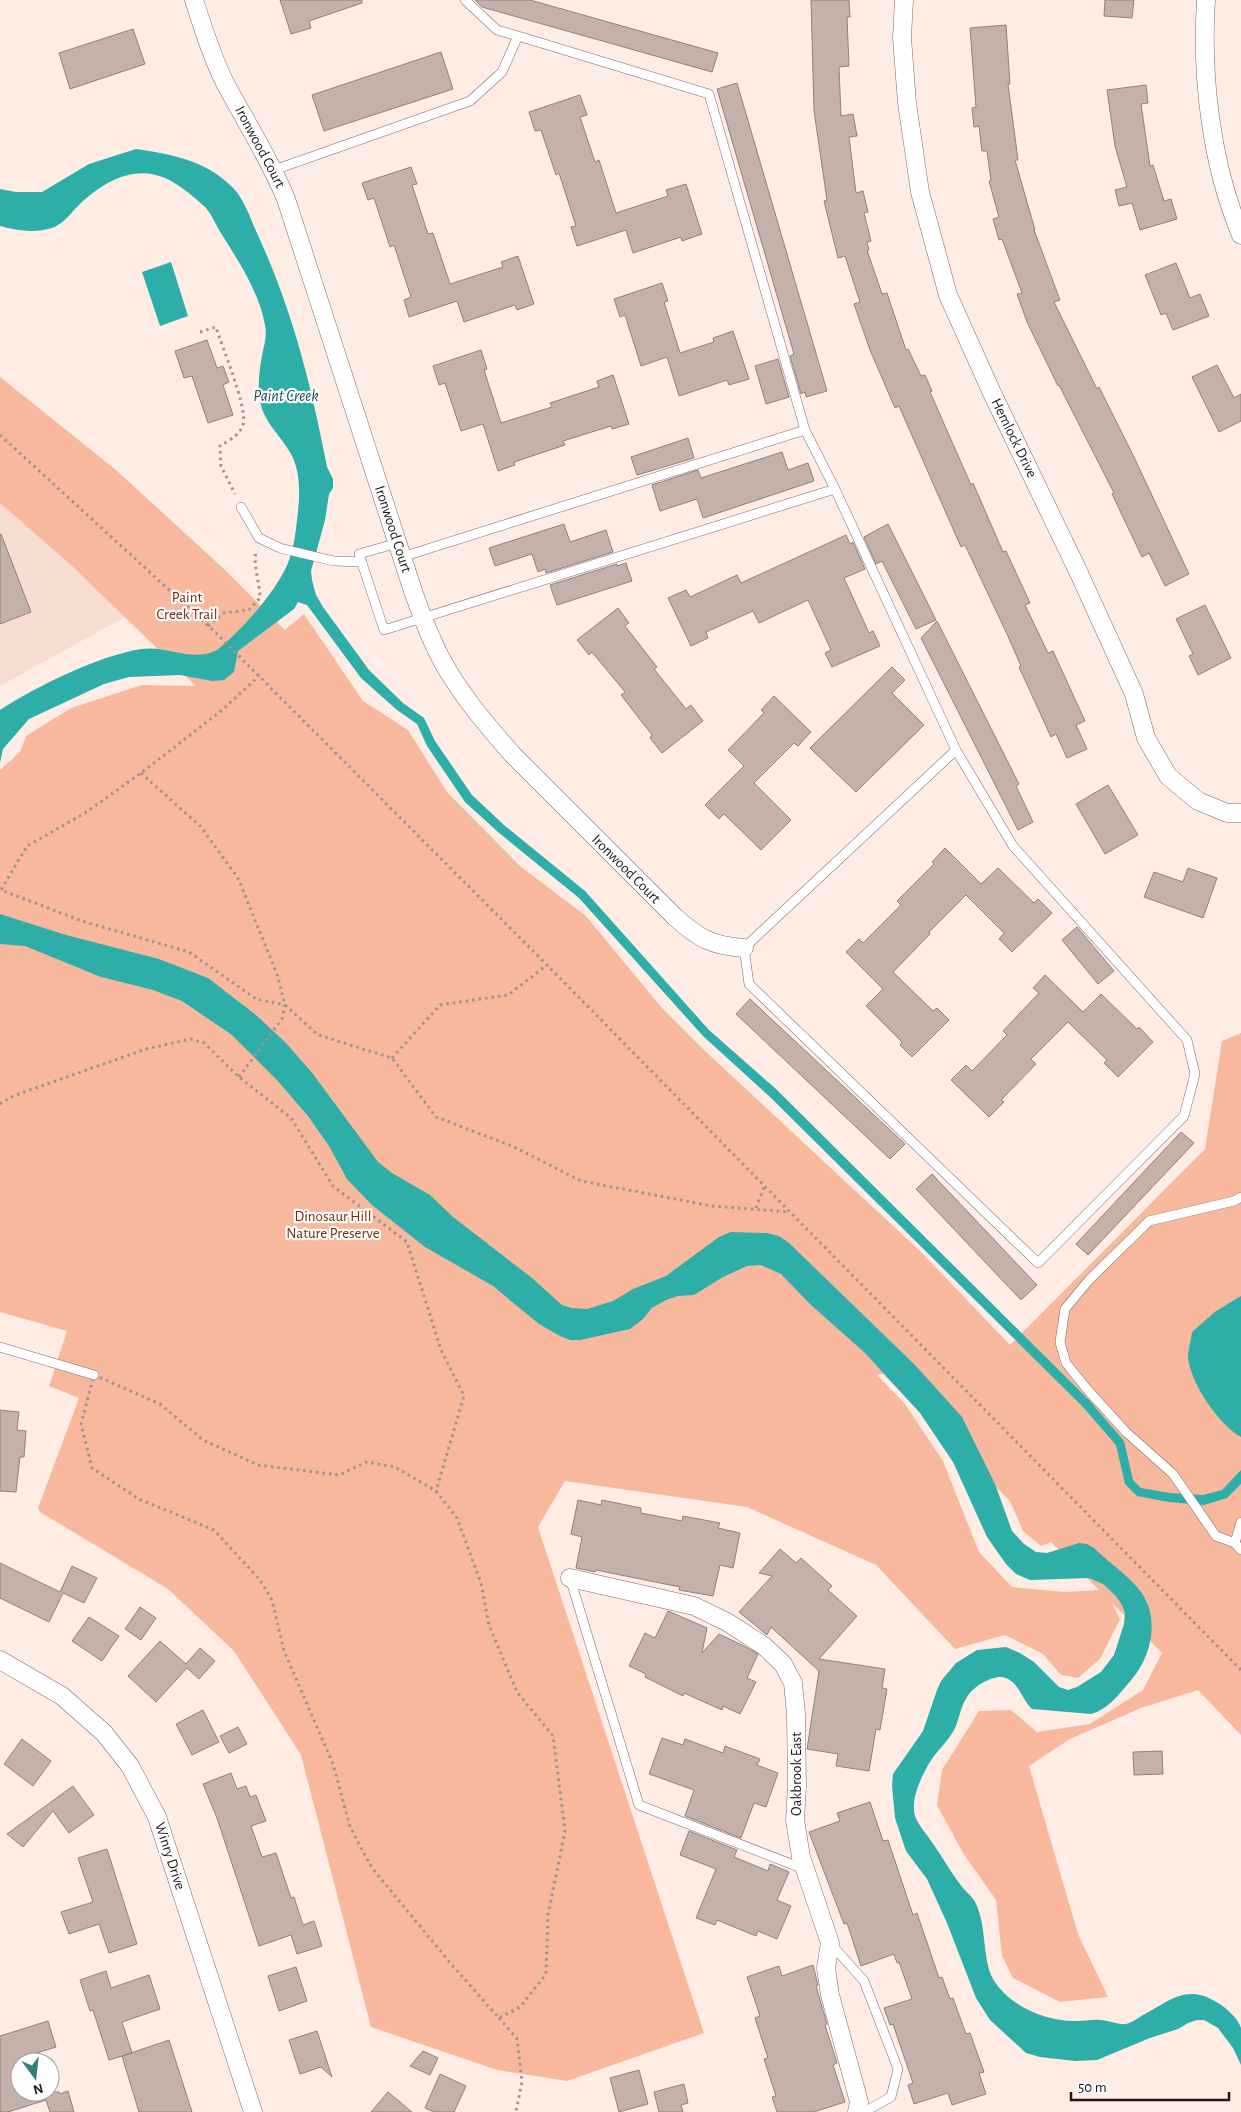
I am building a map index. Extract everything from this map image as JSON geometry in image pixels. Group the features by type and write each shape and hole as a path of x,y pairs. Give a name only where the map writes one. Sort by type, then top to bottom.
{"street":[{"name":"Ironwood Court","path":"194,0 215,61 274,170 286,199 423,618 438,653 454,681 490,729 512,754 675,918 695,936 725,947 744,948"},
{"name":"Hemlock Drive","path":"904,0 902,38 906,94 918,182 948,295 992,393 1078,571 1134,694 1146,738 1168,776 1198,801 1227,813 1241,813"},
{"path":"1206,0 1206,80 1217,157 1230,210 1241,235"},
{"name":"Oakbrook East","path":"570,1578 694,1606 727,1622 757,1641 783,1664 793,1683 796,1714 797,1786 795,1820 805,1869 830,1943 826,1968 830,1995 859,2102 857,2112"},
{"name":"Winry Drive","path":"0,1660 62,1696 104,1733 130,1766 157,1817 253,2112"}],"lane":[{"path":"465,0 498,30 709,94 805,430 835,489 956,750 1013,846 1187,1040 1196,1074 1184,1116 1038,1263 749,984 744,948 956,750"},
{"path":"274,170 470,101 502,72 518,36"},
{"path":"805,430 400,550 359,554 384,630 835,489"},
{"path":"241,507 259,538 280,548 334,561 362,562"},
{"path":"1241,1197 1234,1201 1149,1221 1089,1280 1065,1309 1060,1342 1066,1363 1086,1388 1126,1432 1173,1474 1216,1536 1238,1546 1241,1522"},
{"path":"0,1347 94,1375"},
{"path":"570,1578 640,1805 805,1869"},
{"path":"830,1943 864,1981 898,2069 891,2097 864,2112"}],"path":[{"path":"200,332 216,327 243,408 243,425 235,436 220,446 221,466 241,507"},
{"path":"0,435 249,666 547,965 1241,1670"},
{"path":"208,626 224,613 248,610 260,598 255,558 259,538"},
{"path":"259,676 221,711 141,773 85,813 27,846 1,890 82,921 189,952 256,999 285,1005 318,1034 392,1058 436,1117 512,1146 581,1181 712,1206 789,1212"},
{"path":"141,773 200,826 238,878 278,974 285,1005 282,1019 240,1075"},
{"path":"392,1058 440,1005 508,995 547,965"},
{"path":"0,1104 13,1096 146,1049 191,1039 204,1043 291,1118 333,1186 407,1242 441,1350 464,1396 436,1491"},
{"path":"756,1208 764,1187"},
{"path":"499,2018 520,2007 546,1974 548,1915 565,1831 553,1736 517,1692 489,1625 480,1583 457,1518 436,1491 395,1467 366,1462 339,1475 258,1465 203,1440 160,1404 94,1375 81,1424 92,1468 139,1499 214,1530 260,1580 272,1600 284,1651 333,1764 350,1827 372,1868 452,1965 517,2039 522,2081 516,2112"}],"shaded area":[{"path":"0,503 72,566 125,617 0,686"}],"green space":[{"name":"Dinosaur Hill Nature Preserve","path":"0,377 116,470 223,568 285,630 304,614 363,701 408,730 447,792 520,866 586,916 662,1008 704,1050 921,1252 1010,1345 1205,1149 1222,1041 1241,1033 1241,1735 1198,1690 1141,1708 1070,1739 1029,1766 1078,1934 1108,1997 1060,2002 1013,1978 1002,1956 996,1900 963,1853 937,1805 942,1770 979,1711 1011,1710 1037,1732 1090,1724 1143,1690 1162,1653 1112,1603 1120,1619 1100,1659 1078,1678 1061,1675 1043,1654 1005,1635 955,1649 876,1565 747,1507 565,1481 538,1527 704,2033 567,2081 497,2070 371,2027 301,1755 234,1651 168,1589 40,1512 38,1508 79,1398 49,1386 67,1331 0,1312 0,770 20,752 26,736 71,708 142,685 196,686 72,566 0,503","holes":["883,1374 1010,1501 1023,1531 1041,1546 1051,1542 1099,1590 1065,1592 1012,1587 979,1552 943,1461 905,1404 877,1375"]}],"water":[{"name":"Paint Creek","path":"136,149 174,156 198,164 220,176 235,189 248,212 269,260 290,318 307,376 327,467 333,479 333,488 329,494 325,520 311,571 312,580 316,595 323,607 369,670 403,703 424,718 435,741 472,795 504,825 585,891 709,1030 776,1089 1089,1400 1124,1441 1133,1480 1141,1488 1170,1493 1203,1495 1222,1490 1241,1470 1241,1484 1227,1498 1204,1505 1169,1502 1137,1496 1125,1484 1116,1445 1082,1406 769,1096 703,1036 579,898 498,832 465,802 427,746 417,724 397,710 361,678 307,605 298,602 294,609 238,651 234,672 224,680 212,681 180,675 129,677 104,684 29,719 3,749 0,763 0,710 68,673 124,653 151,648 199,655 217,650 237,632 267,598 283,574 294,544 299,498 297,471 289,451 265,416 259,394 260,369 266,335 262,312 253,288 205,207 186,191 165,178 141,173 118,178 107,183 87,198 63,221 52,228 26,231 0,226 0,189 16,192 42,192 89,164"},
{"path":"171,262 188,316 160,326 142,272"},
{"path":"0,914 66,935 159,959 208,978 256,1015 286,1043 313,1074 378,1162 392,1173 430,1195 453,1217 532,1278 562,1305 587,1309 613,1301 633,1289 666,1276 719,1237 731,1232 767,1233 779,1236 789,1243 915,1365 962,1417 995,1484 1012,1531 1024,1544 1036,1552 1047,1553 1079,1543 1087,1544 1094,1548 1137,1587 1145,1598 1149,1609 1152,1621 1151,1634 1145,1658 1132,1679 1109,1704 1091,1714 1032,1709 1016,1686 1008,1679 998,1677 988,1680 975,1688 966,1698 952,1733 933,1758 920,1780 914,1802 915,1816 954,1876 975,1902 981,1920 987,1962 993,1979 1000,1989 1018,2004 1041,2015 1065,2021 1097,2020 1126,2024 1179,1996 1197,1994 1207,1997 1228,2010 1235,2017 1241,2028 1241,2065 1233,2048 1218,2028 1204,2020 1188,2023 1178,2029 1150,2038 1097,2060 1075,2061 1040,2057 1026,2053 990,2020 976,1998 947,1923 927,1879 906,1851 895,1818 892,1786 893,1774 923,1731 941,1681 956,1663 977,1650 1006,1647 1034,1662 1059,1687 1068,1690 1077,1687 1101,1672 1114,1655 1124,1624 1125,1613 1115,1595 1103,1584 1089,1578 1030,1580 1016,1574 1006,1564 987,1537 953,1462 920,1413 865,1353 810,1304 781,1274 761,1265 747,1266 723,1277 694,1295 678,1296 666,1300 652,1308 642,1320 630,1329 580,1340 570,1340 560,1336 539,1324 493,1286 425,1247 372,1205 347,1179 329,1146 308,1116 276,1079 232,1035 182,1001 153,990 101,977 25,946 0,944"},
{"path":"1241,1296 1241,1437 1215,1414 1207,1403 1194,1380 1188,1352 1192,1332 1216,1311"}],"building":[{"path":"280,0 362,0 362,3 309,21 311,28 291,34"},
{"path":"475,0 530,0 718,53 712,72 482,7"},
{"path":"811,0 849,0 850,17 847,17 849,66 839,67 841,116 853,114 857,136 849,137 856,193 863,191 868,212 864,213 871,241 867,242 869,250 867,250 882,294 887,293 906,350 908,349 921,376 925,375 932,391 930,392 971,485 973,483 1003,552 1006,551 1030,603 1025,605 1048,653 1053,651 1085,721 1076,725 1087,749 1067,758 1056,734 1051,737 1019,667 1021,666 1007,634 965,545 961,547 899,406 895,408 870,350 854,304 860,302 845,256 838,258 824,201 827,200 814,111"},
{"path":"1105,0 1134,0 1132,18 1104,16"},
{"path":"1006,25 1010,84 1008,84 1018,160 1015,160 1034,230 1060,300 1054,302 1097,389 1099,387 1132,453 1189,574 1165,586 1149,553 1142,557 1112,494 1114,493 1027,322 1017,294 1022,293 1002,239 999,240 993,219 999,217 989,181 991,181 987,151 982,151 979,126 974,127 972,108 976,107 970,28"},
{"path":"133,29 145,64 70,89 59,53"},
{"path":"441,52 453,89 324,131 312,95"},
{"path":"737,83 827,391 806,397 805,392 801,394 790,356 794,354 717,89"},
{"path":"1146,85 1148,103 1141,104 1150,166 1153,165 1164,201 1171,199 1177,219 1140,230 1132,203 1119,206 1115,190 1127,187 1115,146 1107,90"},
{"path":"580,95 587,115 580,117 595,162 599,160 616,213 668,196 666,190 686,184 702,234 682,241 681,237 633,253 626,230 577,246 571,227 576,226 559,173 556,175 541,130 535,131 529,112"},
{"path":"411,167 417,184 412,185 428,234 433,233 450,284 503,267 501,262 518,256 534,304 517,310 515,305 464,322 457,301 409,317 404,300 411,297 394,245 390,247 374,198 368,200 362,183"},
{"path":"1176,263 1190,298 1200,294 1209,316 1173,330 1166,313 1161,315 1145,275"},
{"path":"662,283 668,301 664,302 680,353 714,342 713,338 733,331 749,379 729,385 727,380 679,396 667,357 641,366 625,315 620,317 614,299"},
{"path":"207,340 217,368 223,366 229,382 223,385 233,415 208,423 192,376 184,378 175,351"},
{"path":"481,350 487,369 484,370 501,423 552,407 550,403 599,387 597,381 613,375 629,424 612,429 611,426 563,441 565,445 514,462 515,465 498,471 483,424 461,431 445,383 439,385 433,366"},
{"path":"778,359 789,397 766,404 755,366"},
{"path":"1217,365 1234,398 1241,394 1241,421 1219,432 1192,377"},
{"path":"688,438 694,458 637,475 631,457"},
{"path":"782,452 788,470 808,463 814,481 703,518 697,499 660,511 652,485 698,470 701,478"},
{"path":"564,524 570,542 606,530 613,552 546,573 545,569 538,572 532,554 495,566 489,548"},
{"path":"888,524 936,620 916,629 882,561 876,564 864,537"},
{"path":"0,535 31,612 0,624"},
{"path":"846,535 850,544 853,542 865,569 844,578 869,633 873,631 880,646 832,667 825,653 831,650 808,600 759,623 753,611 706,632 708,638 691,646 668,598 686,590 690,597 737,575 741,583"},
{"path":"626,563 632,581 557,605 550,585 617,564 617,566"},
{"path":"1205,605 1231,658 1198,675 1189,656 1193,654 1176,619"},
{"path":"618,608 629,623 625,626 657,667 654,669 686,709 691,705 703,721 662,753 650,738 652,735 621,695 625,692 592,652 589,655 577,640"},
{"path":"937,621 1019,784 1016,786 1033,822 1018,830 921,638"},
{"path":"892,667 905,680 892,693 924,725 856,792 810,748"},
{"path":"774,696 811,732 798,746 794,743 754,783 791,820 761,850 724,814 719,819 705,805 744,766 728,750 764,713 761,710"},
{"path":"1108,785 1138,835 1105,854 1076,804"},
{"path":"945,848 981,884 998,868 1034,903 1038,899 1052,913 1012,952 999,939 1004,933 966,895 929,932 930,934 893,972 933,1011 937,1008 949,1020 912,1057 900,1045 902,1042 866,1006 883,989 846,952 859,939 863,943 901,905 897,901 934,864 932,862"},
{"path":"1188,868 1217,878 1203,918 1144,897 1154,872 1183,882"},
{"path":"1077,927 1114,971 1098,984 1062,940"},
{"path":"1045,975 1083,1012 1101,994 1137,1029 1139,1027 1153,1042 1118,1077 1104,1063 1107,1060 1068,1022 1031,1059 1036,1064 1001,1100 1004,1102 989,1117 951,1080 966,1065 972,1071 1007,1035 1003,1031 1039,993 1033,988"},
{"path":"750,999 905,1144 890,1159 736,1014"},
{"path":"1181,1132 1194,1143 1088,1255 1076,1244"},
{"path":"932,1174 1037,1285 1021,1300 916,1189"},
{"path":"0,1410 19,1412 17,1430 26,1431 24,1457 20,1457 16,1492 0,1491"},
{"path":"578,1500 601,1505 602,1500 641,1508 641,1513 682,1521 683,1516 720,1523 718,1528 740,1533 733,1568 720,1565 713,1596 679,1590 680,1587 596,1570 595,1572 576,1568 582,1537 571,1534"},
{"path":"780,1549 796,1563 801,1558 832,1586 828,1590 857,1616 819,1659 885,1669 882,1688 887,1689 880,1730 876,1729 869,1771 836,1766 838,1754 807,1749 819,1671 771,1627 767,1635 739,1612 772,1576 759,1573"},
{"path":"0,1563 60,1592 72,1566 97,1578 84,1603 63,1593 49,1622 0,1598"},
{"path":"140,1607 156,1618 141,1640 125,1629"},
{"path":"668,1611 707,1628 702,1653 719,1634 758,1654 747,1678 756,1682 740,1714 723,1706 722,1710 684,1693 683,1696 645,1677 646,1674 629,1666 645,1633 655,1638"},
{"path":"89,1617 119,1636 102,1661 72,1641"},
{"path":"160,1641 186,1664 200,1648 215,1661 199,1679 187,1668 156,1702 128,1676"},
{"path":"203,1710 219,1742 192,1755 176,1724"},
{"path":"238,1727 247,1744 229,1753 220,1736"},
{"path":"662,1738 683,1745 685,1739 723,1753 725,1746 760,1759 757,1765 778,1773 766,1807 754,1803 741,1838 685,1816 694,1790 649,1774"},
{"path":"22,1739 51,1761 33,1786 4,1764"},
{"path":"1162,1751 1163,1774 1134,1775 1133,1752"},
{"path":"231,1773 237,1789 246,1786 250,1797 256,1795 266,1821 251,1826 262,1857 276,1853 291,1898 294,1897 303,1925 314,1921 322,1946 297,1954 291,1935 259,1946 217,1818 203,1784"},
{"path":"73,1786 94,1815 69,1833 53,1811 23,1847 7,1834"},
{"path":"870,1802 883,1841 888,1840 913,1915 917,1913 939,1978 942,1977 950,1999 953,1998 966,2034 970,2033 984,2072 979,2073 986,2094 952,2105 948,2093 914,2104 908,2085 913,2083 893,2024 890,2025 884,2008 912,1999 899,1962 897,1963 894,1954 861,1966 847,1923 844,1924 809,1832 840,1821 837,1813"},
{"path":"689,1831 737,1850 734,1857 768,1871 770,1864 789,1872 777,1900 791,1906 777,1939 758,1931 756,1936 717,1920 715,1925 696,1918 716,1869 680,1855"},
{"path":"107,1849 137,1944 109,1953 99,1924 69,1934 61,1912 93,1902 78,1858"},
{"path":"813,1965 818,1985 816,1986 827,2024 825,2025 837,2063 833,2065 845,2102 814,2112 777,2112 772,2097 776,2096 764,2059 768,2058 755,2018 760,2016 747,1977 779,1966 782,1976"},
{"path":"296,1967 307,2001 279,2011 268,1976"},
{"path":"106,1971 111,1988 149,1975 160,2009 122,2022 132,2053 109,2060 93,2010 90,2011 80,1980"},
{"path":"48,2021 56,2047 40,2052 10,2052 10,2102 40,2102 8,2112 0,2112 0,2036"},
{"path":"317,2031 332,2077 321,2067 300,2074 289,2040"},
{"path":"169,2040 192,2112 139,2112 122,2056"},
{"path":"423,2051 438,2058 430,2075 410,2066"},
{"path":"639,2070 648,2104 619,2112 610,2078"},
{"path":"440,2074 466,2086 454,2112 434,2112 425,2108"},
{"path":"684,2084 688,2103 681,2105 683,2112 659,2112 654,2092"},
{"path":"68,2091 74,2112 50,2112 47,2102 60,2102 60,2094"},
{"path":"388,2092 412,2112 371,2112"}],"park label":[{"name":"Paint Creek Trail","path":"187,606"}]}
